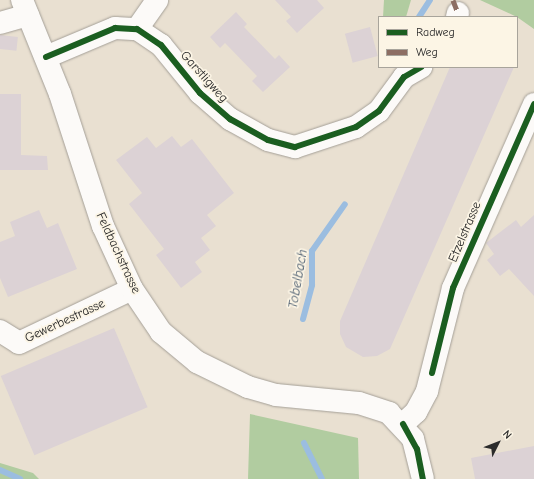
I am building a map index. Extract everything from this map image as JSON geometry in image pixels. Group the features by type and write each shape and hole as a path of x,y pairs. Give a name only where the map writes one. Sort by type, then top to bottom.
{"street":[{"path":"46,57 115,28 138,28 157,0"},
{"path":"0,23 25,7"},
{"name":"Feldbachstrasse","path":"25,7 46,57 104,226 132,289 177,347 222,375 276,395 374,407 403,424"},
{"name":"Garstligweg","path":"138,28 161,45 218,111 254,134 287,147 308,145 356,127 379,111 404,77 419,68"},
{"name":"Etzelstrasse","path":"403,424 416,412 427,391 453,288 534,104"},
{"name":"Gewerbestrasse","path":"0,331 19,343 132,289"},
{"path":"403,424 417,449 423,479"}],"green space":[{"path":"384,0 411,0 406,16 383,16"},
{"path":"480,0 534,0 534,29 518,18 518,16 515,16"},
{"path":"250,414 358,438 359,479 248,479"},
{"path":"0,463 33,473 39,479 0,479"}],"building":[{"path":"275,0 317,0 324,8 297,33 286,21 291,17"},
{"path":"236,12 247,24 244,27 275,59 279,55 290,67 263,92 252,81 257,76 225,43 220,48 210,37"},
{"path":"370,27 378,56 353,63 345,34"},
{"path":"0,35 18,37 16,51 0,49"},
{"path":"450,68 514,68 390,349 377,356 363,357 346,347 340,334 340,321"},
{"path":"0,94 21,94 21,155 47,156 48,170 0,170"},
{"path":"172,136 181,147 192,139 234,193 207,215 216,226 201,238 210,250 195,262 202,272 181,288 156,255 164,249 129,204 142,193 116,160 147,137 156,148"},
{"path":"39,210 47,228 58,223 77,269 8,297 0,278 0,242 15,236 10,222"},
{"path":"534,215 534,296 509,269 500,276 487,260 494,254 486,243 516,220 521,227"},
{"path":"114,328 148,407 34,455 1,376"},
{"path":"534,446 534,479 475,479 471,458"}],"waterway":[{"name":"Tobelbach","path":"420,16 430,0"},
{"name":"Tobelbach","path":"303,319 312,285 312,251 345,204"},
{"name":"Tobelbach","path":"304,443 322,479"},
{"path":"0,470 20,479"}],"marked path":[{"path":"453,0 458,13"}],"cycle path":[{"path":"46,57 115,28 137,29 161,45 200,93 230,119 268,140 295,147 356,127 379,111 404,77 419,68"},
{"path":"432,373 453,288 534,104"},
{"path":"403,424 417,449 423,479"}]}
